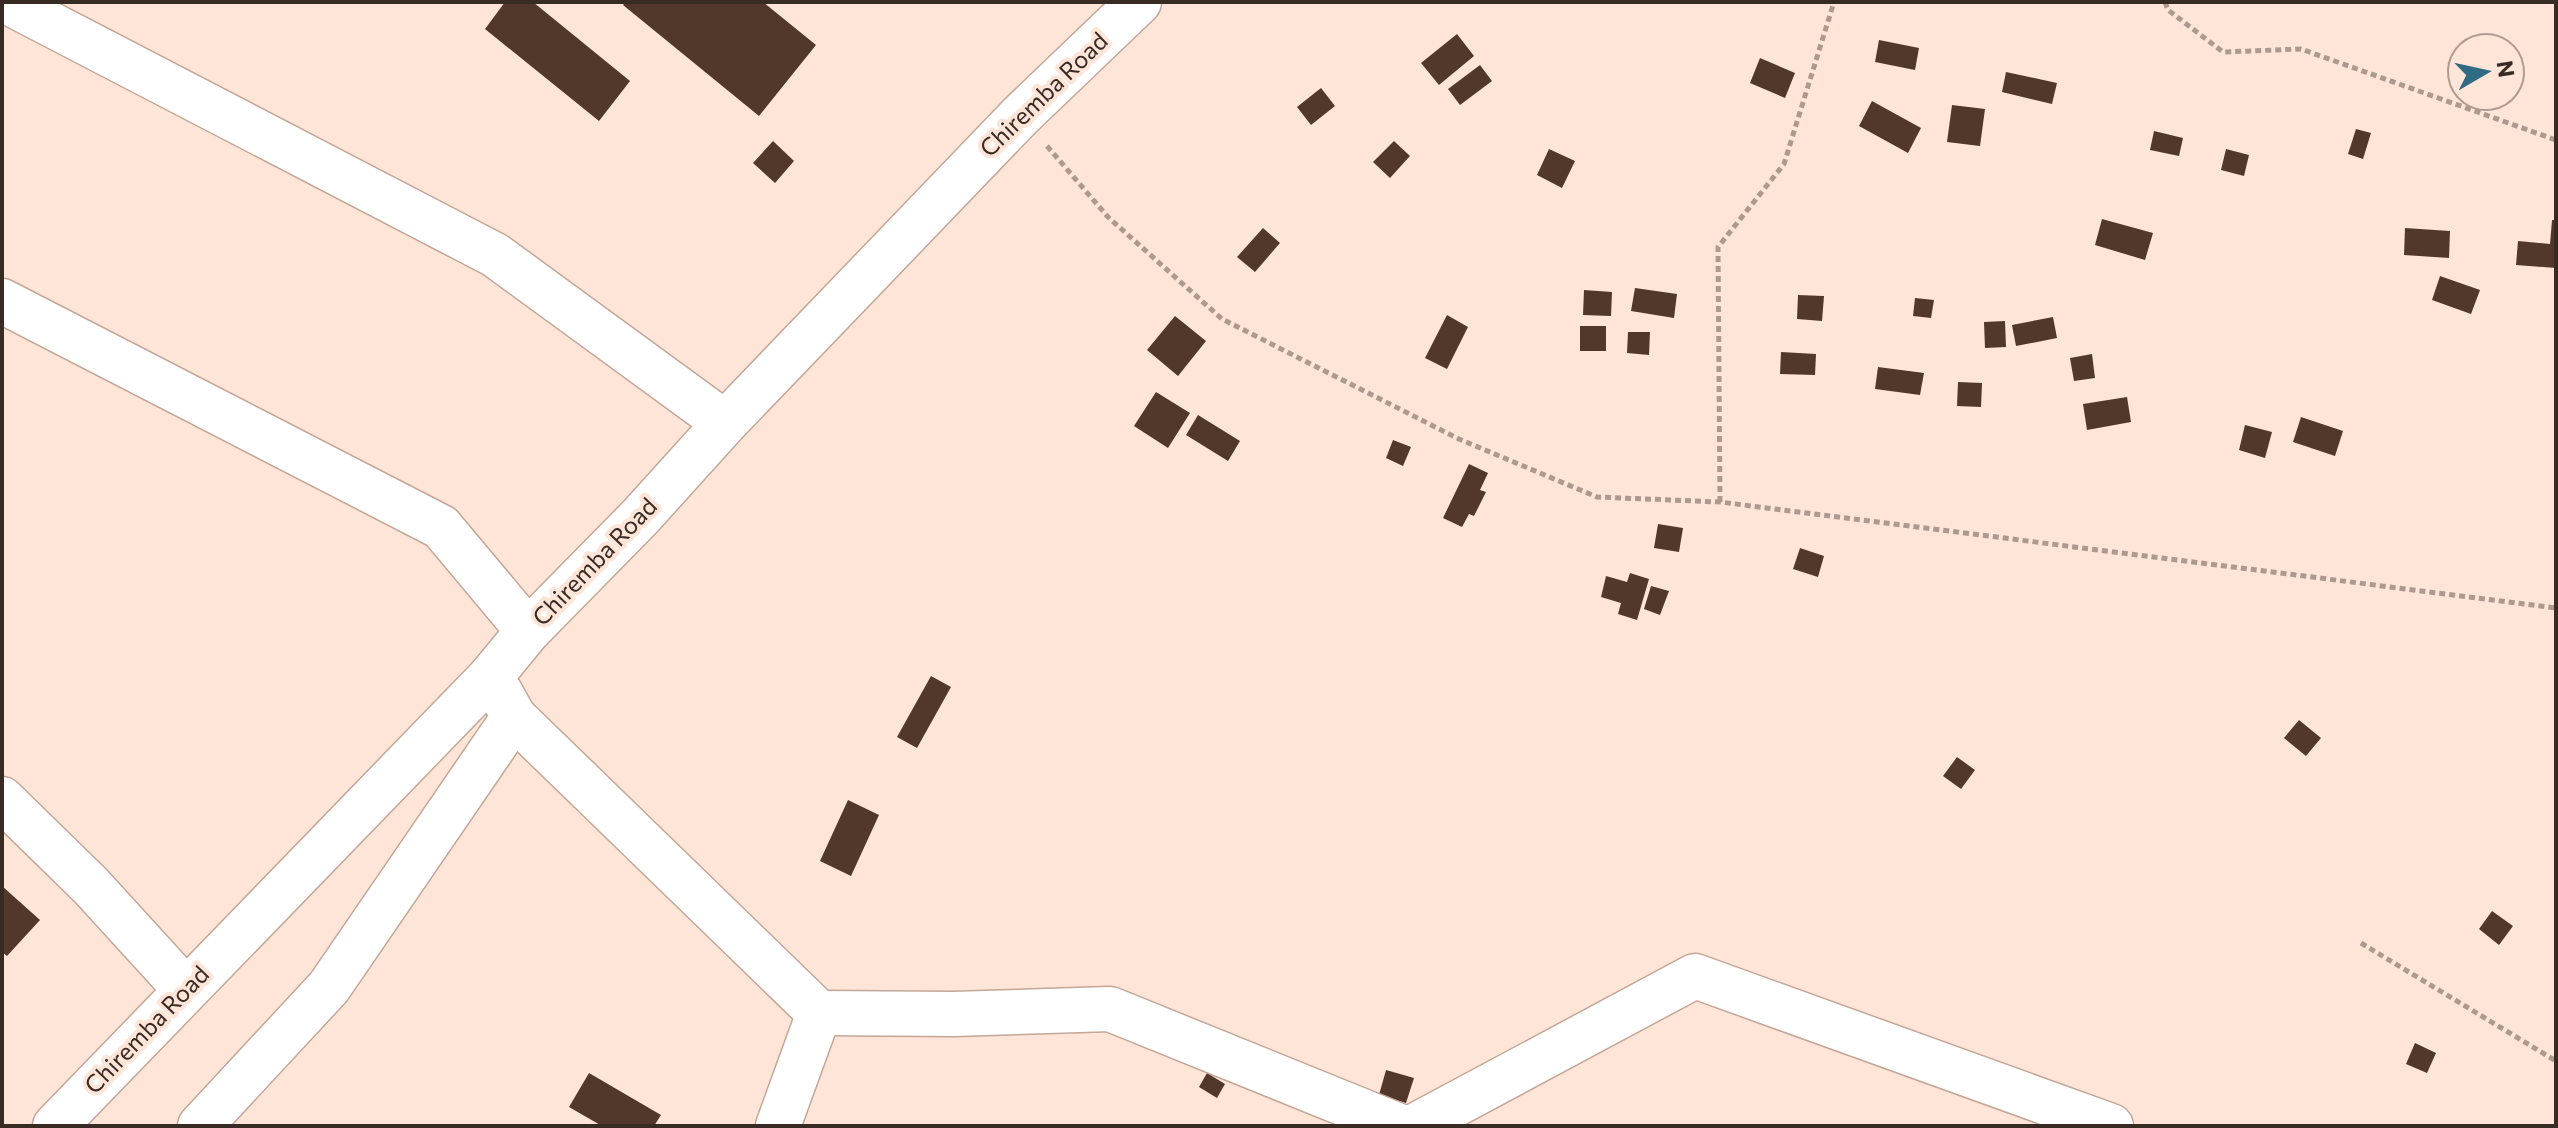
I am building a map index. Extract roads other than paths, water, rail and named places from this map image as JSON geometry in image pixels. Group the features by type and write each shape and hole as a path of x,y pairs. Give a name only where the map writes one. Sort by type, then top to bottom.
{"street":[{"path":"8,2 495,255 725,423"},
{"name":"Chiremba Road","path":"55,1126 491,676 528,631 1021,115 1139,2"},
{"path":"2,301 441,527 528,631"},
{"path":"491,676 514,717 819,1013 954,1014 1110,1009 1399,1126"},
{"path":"200,1126 329,987 514,717"},
{"path":"2,799 91,886 185,989"},
{"path":"1415,1126 1695,976 2111,1126"},
{"path":"778,1126 819,1013"}]}
